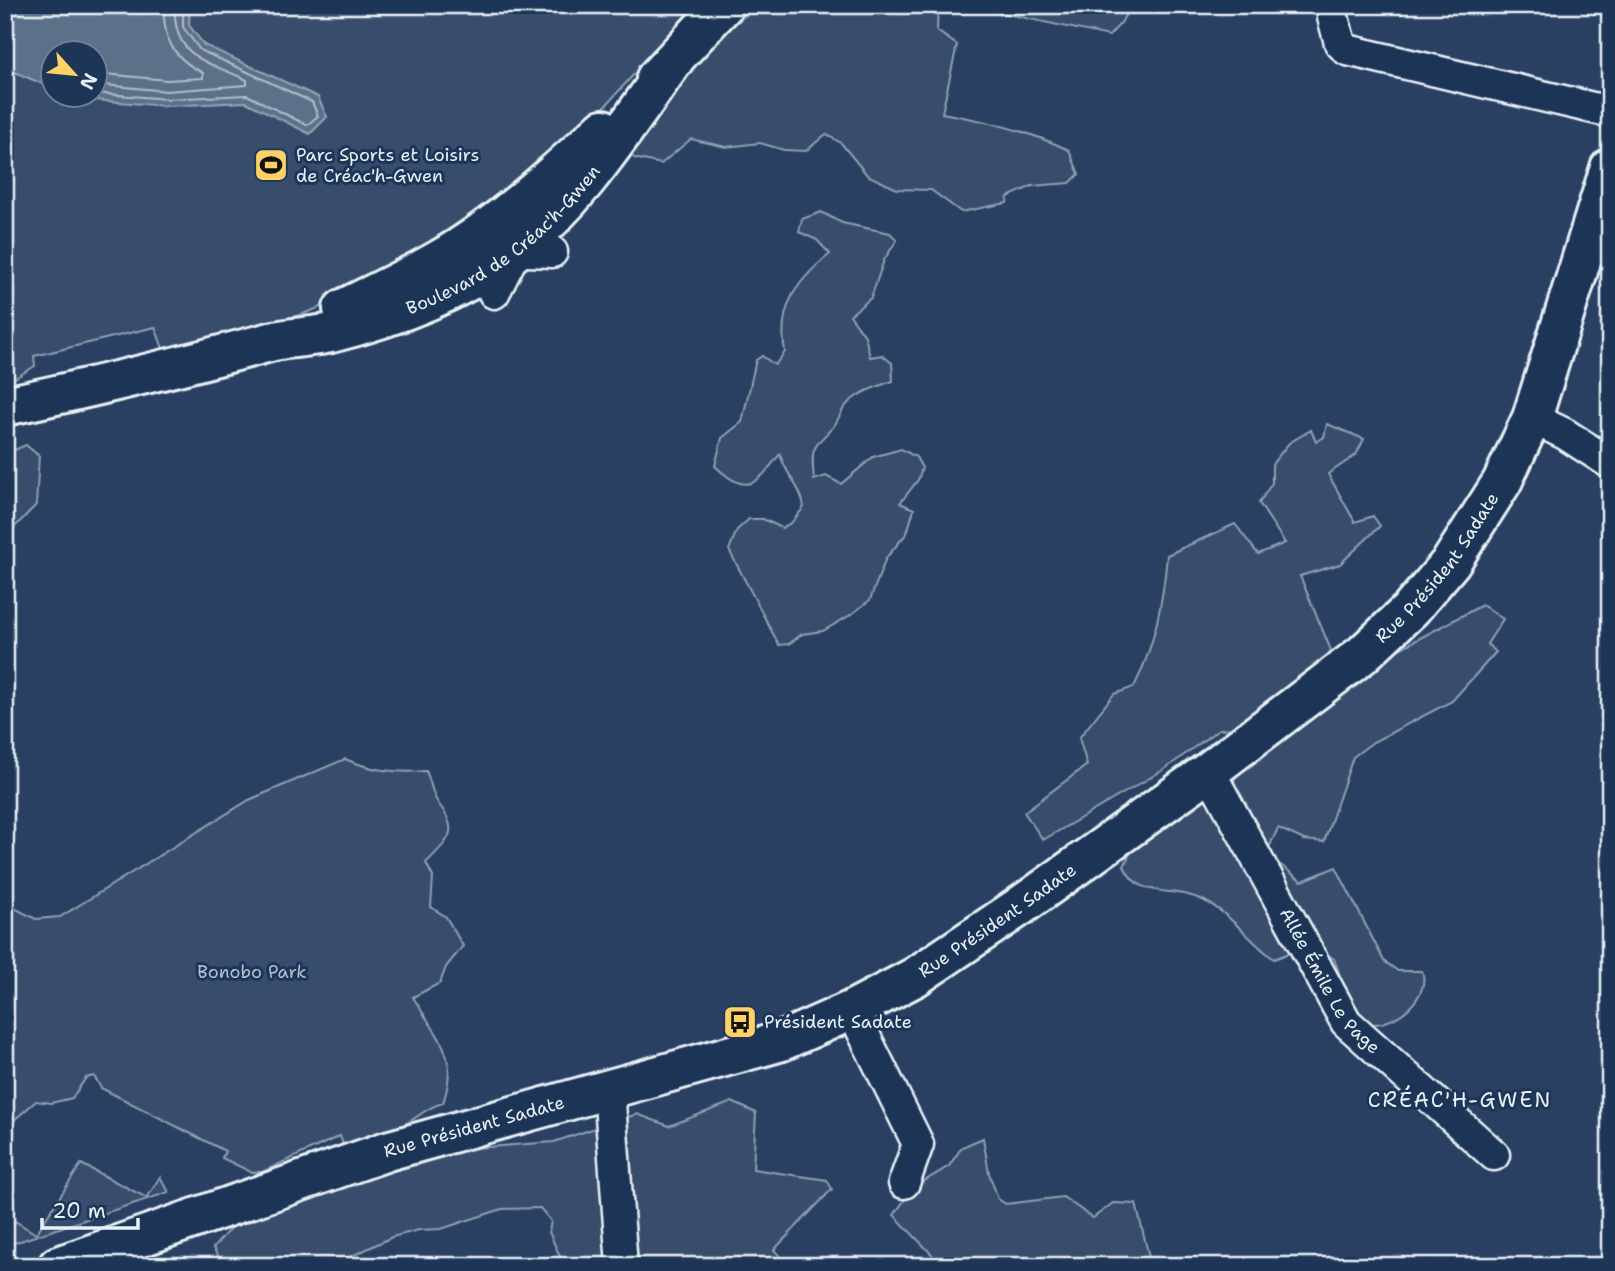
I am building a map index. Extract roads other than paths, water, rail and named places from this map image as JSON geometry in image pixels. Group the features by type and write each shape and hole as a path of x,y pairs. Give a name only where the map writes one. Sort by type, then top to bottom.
{"street":[{"name":"Boulevard de Créac'h-Gwen","path":"278,340 416,273 495,222 555,172 674,60 723,5"},
{"path":"1333,17 1340,43 1348,50 1610,112"},
{"name":"Boulevard de Créac'h-Gwen","path":"5,406 165,371 278,340 327,334 403,310 534,251 674,60"},
{"name":"Rue Président Sadate","path":"58,1266 387,1151 758,1049 852,1010 915,976 981,933 1209,771 1362,655 1411,609 1467,539 1502,482 1532,418 1610,168"},
{"path":"494,293 534,251 555,172"},
{"path":"457,249 534,251"},
{"path":"1532,418 1565,434 1610,463"},
{"name":"Allée Émile Le Page","path":"1209,771 1346,1022 1494,1155"},
{"path":"852,1010 918,1144 904,1182"},
{"path":"609,1089 621,1264"}],"water":[{"path":"5,5 190,5 189,25 204,45 318,97 327,117 310,134 246,102 166,106 108,101 108,38 38,38 38,82 5,68"}],"place":[{"name":"Parc Sports et Loisirs de Créac'h-Gwen","path":"271,165"},
{"name":"Président Sadate","path":"740,1022"}],"district":[{"name":"CRÉAC'H-GWEN","path":"1460,1100"}],"park label":[{"name":"Bonobo Park","path":"252,972"}]}
